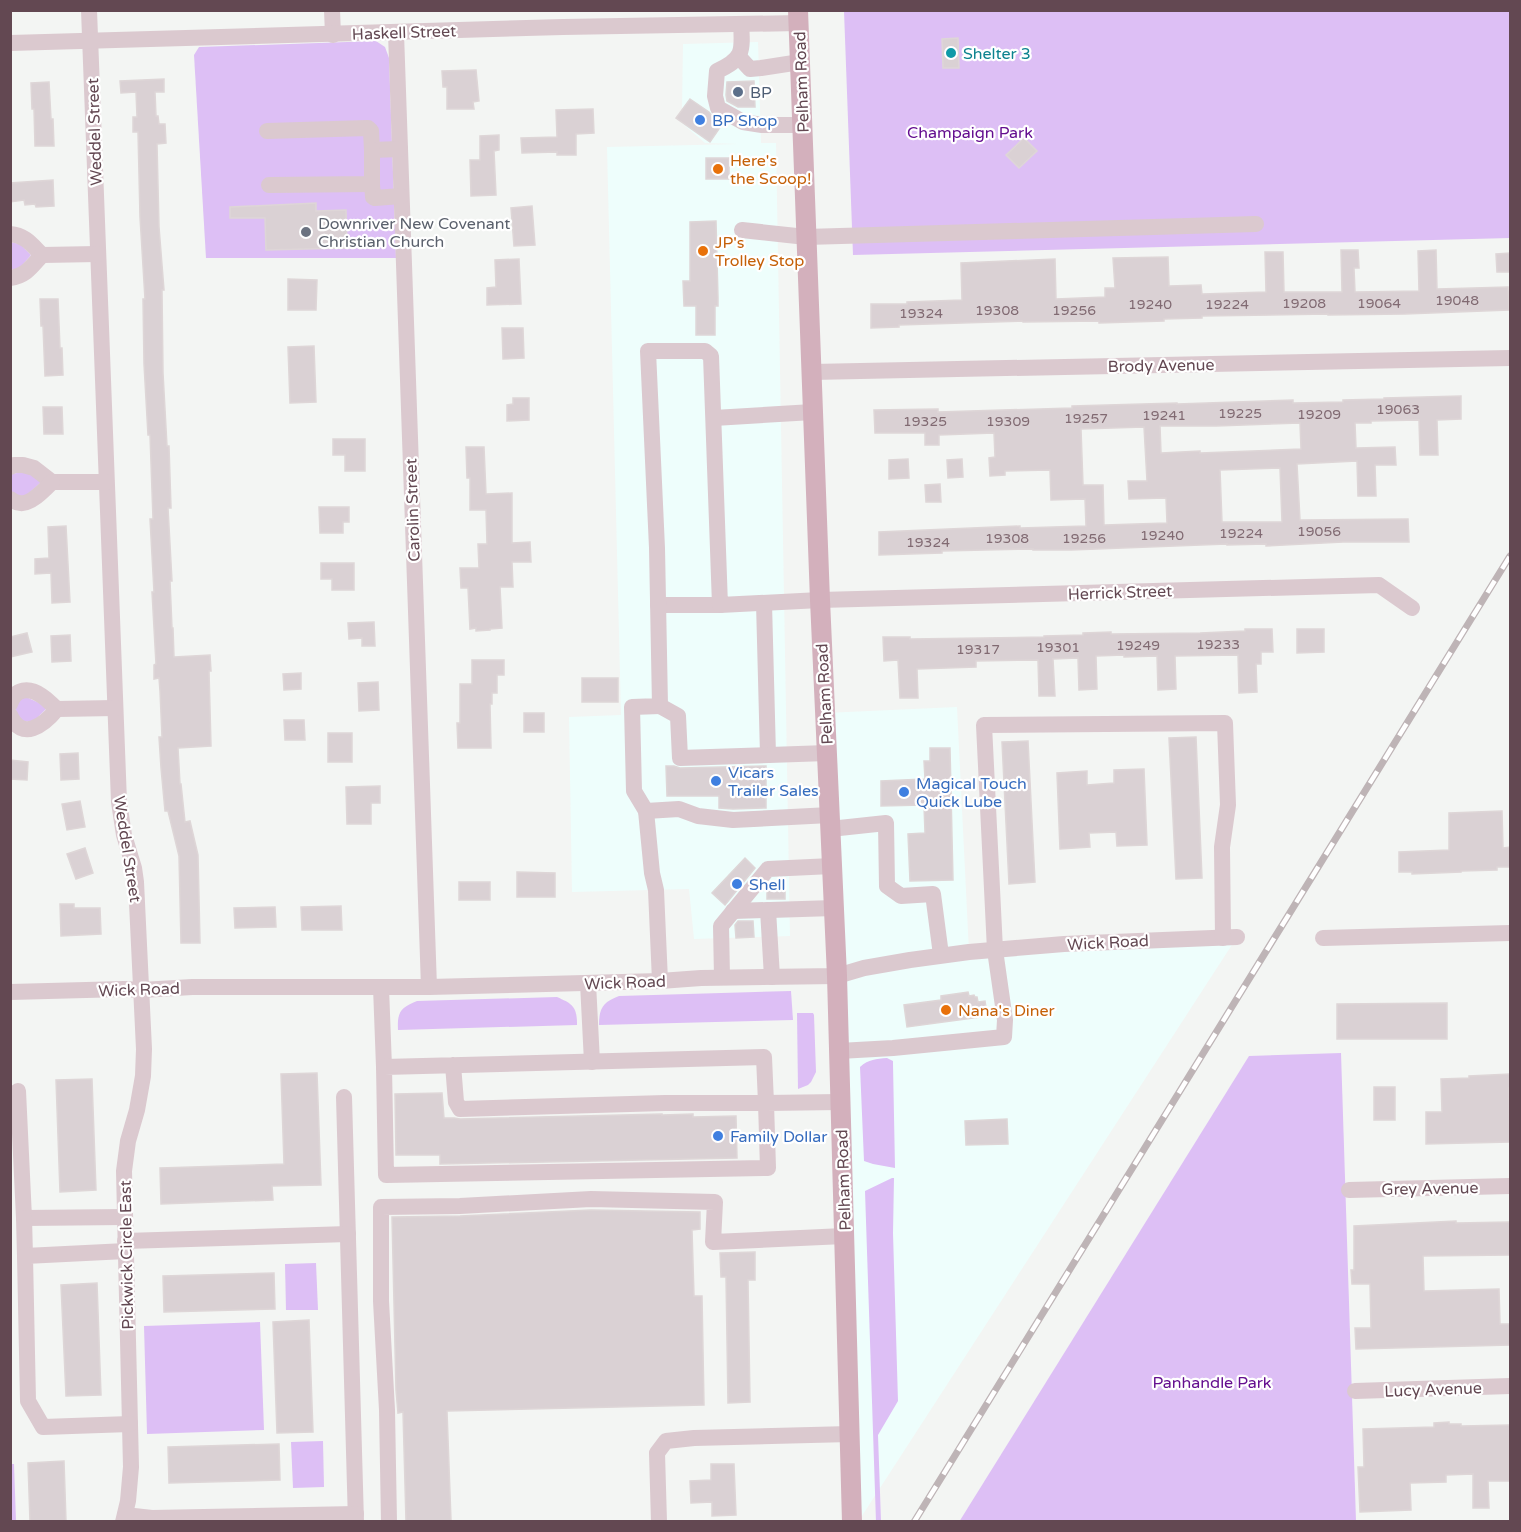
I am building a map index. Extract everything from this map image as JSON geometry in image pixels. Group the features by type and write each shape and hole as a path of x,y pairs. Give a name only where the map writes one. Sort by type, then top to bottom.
{"main road":[{"name":"Pelham Road","path":"798,17 837,976 852,1521"}],"street":[{"name":"Weddel Street","path":"89,10 119,802 124,835 136,882 142,990"},
{"path":"332,10 333,35"},
{"name":"Haskell Street","path":"10,43 396,33 563,19 677,18 741,24 798,17"},
{"path":"741,24 742,41 739,57 729,65 717,70 715,96 718,108 743,122 802,125"},
{"name":"Carolin Street","path":"396,33 429,987"},
{"path":"739,57 750,69 800,62"},
{"path":"267,132 368,128 371,131 373,197 401,196"},
{"path":"372,150 400,149"},
{"path":"269,185 372,184"},
{"path":"742,231 806,237 1256,224"},
{"path":"10,234 25,237 42,255"},
{"path":"10,278 25,274 42,255 98,254"},
{"path":"660,706 657,549 648,351 705,351 711,356 720,605"},
{"name":"Brody Avenue","path":"812,372 1510,358"},
{"path":"714,418 813,412"},
{"path":"10,467 23,465 34,468 52,483"},
{"path":"10,499 21,504 27,502 52,483 106,482"},
{"name":"Herrick Street","path":"658,605 1379,585 1412,608"},
{"path":"764,603 768,755"},
{"path":"10,704 13,696 20,690 33,691 42,695 57,710"},
{"path":"660,981 656,890 652,873 646,811 634,791 632,706 660,706 678,716 680,758 827,753"},
{"path":"10,715 21,729 31,729 42,724 57,710 115,708"},
{"name":"Wick Road","path":"10,992 192,987 429,987 660,981 722,977 837,976 864,968 941,955 1064,944 1230,937 1222,847 1228,805 1225,723 984,725 995,950"},
{"path":"646,811 679,809 698,816 733,820 885,823 887,886 901,896 933,894 941,955"},
{"path":"722,977 721,926 768,869 832,867"},
{"path":"733,911 834,908"},
{"path":"768,910 772,977"},
{"path":"1323,938 1510,933"},
{"path":"839,1052 1004,1037 1005,1020 995,950"},
{"path":"588,983 592,1062"},
{"path":"381,987 386,1175 768,1168 764,1057 384,1067"},
{"name":"Pickwick Circle East","path":"124,1518 131,1467 124,1171 128,1141 143,1076 142,990"},
{"path":"453,1065 456,1102 460,1109 665,1103 840,1102"},
{"path":"18,1091 24,1218 28,1401 43,1427 130,1424"},
{"path":"124,1518 356,1518 344,1097"},
{"name":"Grey Avenue","path":"1349,1190 1510,1186"},
{"path":"389,1521 387,1410 381,1301 381,1207 460,1206 591,1199 716,1202 714,1242 844,1236"},
{"path":"24,1218 125,1218"},
{"path":"25,1256 126,1246 348,1234"},
{"name":"Lucy Avenue","path":"1355,1391 1510,1386"},
{"path":"659,1521 657,1453 666,1441 694,1438 849,1434"}],"shaded area":[{"path":"758,42 761,143 776,143 790,936 694,939 689,889 572,892 569,717 621,715 607,147 739,144 705,143 676,118 682,110 683,44"},
{"path":"957,707 969,952 1237,937 858,1522 825,713"}],"green space":[{"name":"Champaign Park","path":"844,11 1510,11 1510,238 853,255"},
{"path":"376,41 385,47 389,58 396,258 206,258 194,55 199,47"},
{"path":"10,242 20,244 31,255 19,269 11,269"},
{"path":"29,471 41,482 25,497 11,493 11,474"},
{"path":"24,696 48,707 33,722 21,721 17,713 16,705"},
{"path":"791,991 793,1020 599,1025 603,1006 619,996"},
{"path":"557,997 573,1007 577,1025 398,1030 399,1014 407,1006 417,1001"},
{"path":"797,1013 813,1013 814,1015 816,1072 808,1085 798,1089"},
{"name":"Panhandle Park","path":"1341,1053 1356,1521 959,1522 1249,1056"},
{"path":"887,1058 893,1061 895,1168 864,1161 860,1067 876,1059"},
{"path":"894,1178 893,1233 898,1401 878,1435 881,1521 876,1522 865,1191"},
{"path":"316,1263 318,1310 286,1310 285,1264"},
{"path":"260,1322 264,1430 147,1434 144,1326"},
{"path":"323,1441 324,1487 293,1488 291,1442"},
{"path":"11,1464 14,1464 16,1521 11,1521"}],"building":[{"name":"Shelter 3","path":"958,38 959,68 943,68 942,39"},
{"path":"476,70 479,101 473,102 474,109 447,109 447,87 443,87 442,71"},
{"path":"164,79 164,92 155,92 156,116 158,116 159,124 165,124 166,143 157,144 159,227 164,290 162,290 163,373 167,446 169,446 171,508 168,508 174,657 210,655 211,671 209,671 211,746 178,748 185,822 190,821 198,855 200,943 181,943 179,856 168,811 165,811 161,768 159,678 154,679 154,665 156,664 150,519 153,519 150,435 148,435 144,364 143,299 145,299 138,132 133,132 133,117 137,117 136,92 121,93 120,81"},
{"path":"754,81 755,107 738,107 727,101 727,82"},
{"path":"49,82 54,146 35,146 31,83"},
{"name":"BP Shop","path":"690,99 723,123 710,142 676,118"},
{"path":"593,109 594,133 576,134 576,155 557,155 557,152 522,153 521,138 557,137 556,110"},
{"path":"499,135 499,150 494,151 496,195 471,196 470,160 480,160 480,136"},
{"path":"1024,138 1037,151 1019,168 1006,155"},
{"name":"Here's the Scoop!","path":"706,158 729,158 729,179 706,179"},
{"path":"53,180 54,206 25,205 24,200 10,202 10,183"},
{"name":"Downriver New Covenant Christian Church","path":"316,203 316,211 346,210 347,248 266,250 265,218 230,218 230,207"},
{"path":"532,206 535,245 514,246 511,208"},
{"name":"JP's Trolley Stop","path":"716,221 718,306 715,306 715,335 696,335 696,306 684,306 683,281 690,281 690,222"},
{"path":"1341,250 1358,250 1359,268 1354,268 1355,292 1419,291 1418,251 1436,250 1437,289 1508,287 1509,310 1405,314 1202,316 1202,318 1164,319 1164,321 1099,323 1099,321 1022,321 871,328 871,304 962,300 961,263 1055,259 1056,299 1105,297 1105,288 1115,288 1113,258 1168,257 1169,286 1201,285 1202,294 1266,292 1265,252 1283,252 1284,292 1342,292"},
{"path":"1510,253 1510,272 1497,272 1496,254"},
{"path":"519,259 521,304 487,305 487,288 496,287 495,260"},
{"path":"288,279 317,280 316,310 288,310"},
{"path":"40,299 58,299 63,375 45,376"},
{"path":"502,328 523,328 524,358 503,359"},
{"path":"314,346 316,402 290,403 288,347"},
{"path":"1461,396 1461,419 1437,420 1438,455 1420,455 1419,420 1355,423 1356,448 1395,447 1396,465 1375,465 1376,496 1358,496 1357,461 1297,464 1300,520 1408,519 1409,542 1343,542 1266,546 1266,544 1227,544 1071,550 942,551 942,553 879,555 879,532 1020,526 1020,528 1086,526 1085,499 1051,500 1050,470 1005,471 1005,475 990,476 989,458 995,457 994,433 939,435 939,445 925,445 925,433 875,433 874,410 938,409 938,412 1293,400 1293,403 1343,402 1343,400","holes":["1300,423 1301,449 1161,453 1160,426","1144,427 1147,481 1128,481 1129,499 1166,498 1167,523 1104,525 1103,485 1083,485 1081,429","1280,468 1282,522 1222,522 1220,470"]},
{"path":"513,398 529,398 529,420 507,421 507,405 513,404"},
{"path":"43,407 62,407 63,434 44,434"},
{"path":"333,439 365,439 365,471 345,471 345,455 333,455"},
{"path":"466,447 484,447 486,494 512,493 512,543 530,542 531,562 512,562 513,587 500,587 502,628 490,630 470,629 468,588 461,588 460,568 479,568 478,544 487,544 486,510 470,510 470,478 467,478"},
{"path":"908,459 909,478 889,479 889,460"},
{"path":"962,459 963,477 948,478 947,460"},
{"path":"940,484 941,502 926,502 925,485"},
{"path":"319,507 349,507 349,522 343,522 343,533 320,533"},
{"path":"66,526 70,602 52,603 51,573 35,574 35,559 49,558 48,527"},
{"path":"321,563 354,563 354,590 332,590 332,579 321,579"},
{"path":"374,622 375,646 362,646 362,638 349,639 348,623"},
{"path":"1245,629 1272,629 1273,652 1261,652 1261,664 1256,664 1257,692 1239,693 1238,655 1175,656 1176,689 1158,690 1157,656 1124,657 1124,655 1096,656 1097,689 1079,690 1078,658 1053,659 1055,696 1039,696 1038,660 976,661 976,667 917,669 918,698 900,698 898,660 884,661 883,637 910,637 910,639 1044,637 1083,635 1083,633 1200,633 1245,631"},
{"path":"1297,629 1324,629 1324,652 1297,653"},
{"path":"27,633 32,652 10,657 10,637"},
{"path":"70,635 71,661 52,662 51,636"},
{"path":"472,660 504,660 504,675 497,675 497,693 492,693 492,704 490,704 491,748 458,748 460,684 472,684"},
{"path":"301,673 301,689 284,690 283,674"},
{"path":"582,678 618,678 618,702 582,702"},
{"path":"378,682 379,710 359,711 358,683"},
{"path":"524,713 544,713 544,732 524,732"},
{"path":"284,720 304,720 305,740 285,740"},
{"path":"328,733 352,733 352,762 328,762"},
{"path":"1196,737 1202,878 1176,879 1169,738"},
{"path":"1028,741 1035,882 1009,884 1002,742"},
{"path":"930,748 950,748 953,880 910,881 908,834 925,833 924,805 881,806 881,781 925,779 924,761 930,761"},
{"path":"78,753 79,779 61,780 60,754"},
{"path":"10,760 28,762 27,780 10,779"},
{"name":"Vicars Trailer Sales","path":"666,766 680,768 766,766 766,808 719,808 719,796 667,796"},
{"path":"1144,769 1147,845 1117,846 1116,832 1089,833 1090,847 1060,849 1057,773 1087,771 1087,785 1114,783 1114,770"},
{"path":"380,786 380,803 371,803 371,824 347,824 346,787"},
{"path":"80,801 85,827 67,830 62,804"},
{"path":"1502,811 1503,848 1510,847 1510,867 1461,872 1412,874 1412,872 1399,872 1399,852 1449,850 1449,813"},
{"path":"85,848 93,873 76,879 67,854"},
{"name":"Shell","path":"745,858 755,868 725,905 712,893"},
{"path":"517,872 555,873 555,897 517,897"},
{"path":"785,881 785,899 767,899 767,887 771,882"},
{"path":"459,882 490,882 490,900 459,900"},
{"path":"60,904 74,904 74,908 100,908 101,934 61,936"},
{"path":"341,906 342,930 302,930 301,907"},
{"path":"275,907 276,927 235,928 234,908"},
{"path":"738,921 753,921 754,937 736,938 735,925"},
{"name":"Nana's Diner","path":"968,992 969,996 977,997 978,1002 985,1001 987,1014 980,1015 980,1017 907,1027 904,1005 941,1000 941,996"},
{"path":"1447,1003 1447,1039 1337,1039 1337,1004"},
{"path":"317,1073 321,1185 272,1186 273,1200 161,1204 160,1168 284,1164 281,1074"},
{"path":"1510,1074 1510,1142 1426,1144 1426,1112 1442,1112 1441,1079"},
{"path":"92,1079 96,1190 60,1192 56,1080"},
{"path":"1374,1087 1395,1087 1395,1120 1374,1120"},
{"path":"442,1093 444,1118 662,1114 693,1114 693,1117 736,1116 737,1158 440,1164 440,1155 396,1155 395,1094"},
{"path":"1007,1119 1008,1144 966,1145 965,1121"},
{"path":"591,1210 700,1212 700,1229 692,1230 694,1296 702,1296 704,1405 447,1411 451,1521 406,1521 403,1412 398,1413 396,1390 392,1217"},
{"path":"1456,1221 1456,1223 1510,1222 1510,1255 1423,1256 1424,1291 1499,1289 1500,1324 1510,1324 1510,1345 1356,1349 1355,1328 1371,1328 1370,1284 1352,1284 1354,1226"},
{"path":"755,1252 755,1280 748,1280 750,1402 728,1403 726,1277 721,1277 720,1253"},
{"path":"274,1273 275,1309 164,1312 163,1276"},
{"path":"97,1283 101,1395 66,1396 61,1285"},
{"path":"309,1320 313,1432 277,1433 273,1322"},
{"path":"1449,1422 1449,1424 1461,1424 1461,1426 1510,1425 1510,1481 1488,1481 1489,1508 1473,1508 1473,1474 1446,1475 1446,1482 1410,1483 1411,1510 1360,1512 1358,1467 1364,1467 1363,1429 1434,1427 1434,1423"},
{"path":"279,1444 280,1480 169,1483 168,1447"},
{"path":"64,1461 66,1521 30,1521 28,1463"},
{"path":"711,1464 734,1464 736,1515 712,1516 712,1502 691,1503 690,1481 711,1480"}],"railway":[{"path":"914,1522 1510,556"}],"place":[{"name":"Shelter 3","path":"951,53"},
{"name":"BP","path":"738,92"},
{"name":"BP Shop","path":"700,120"},
{"name":"Here's the Scoop!","path":"718,169"},
{"name":"Downriver New Covenant Christian Church","path":"306,232"},
{"name":"JP's Trolley Stop","path":"703,251"},
{"name":"Vicars Trailer Sales","path":"716,781"},
{"name":"Magical Touch Quick Lube","path":"904,792"},
{"name":"Shell","path":"737,884"},
{"name":"Nana's Diner","path":"946,1010"},
{"name":"Family Dollar","path":"718,1136"}]}
